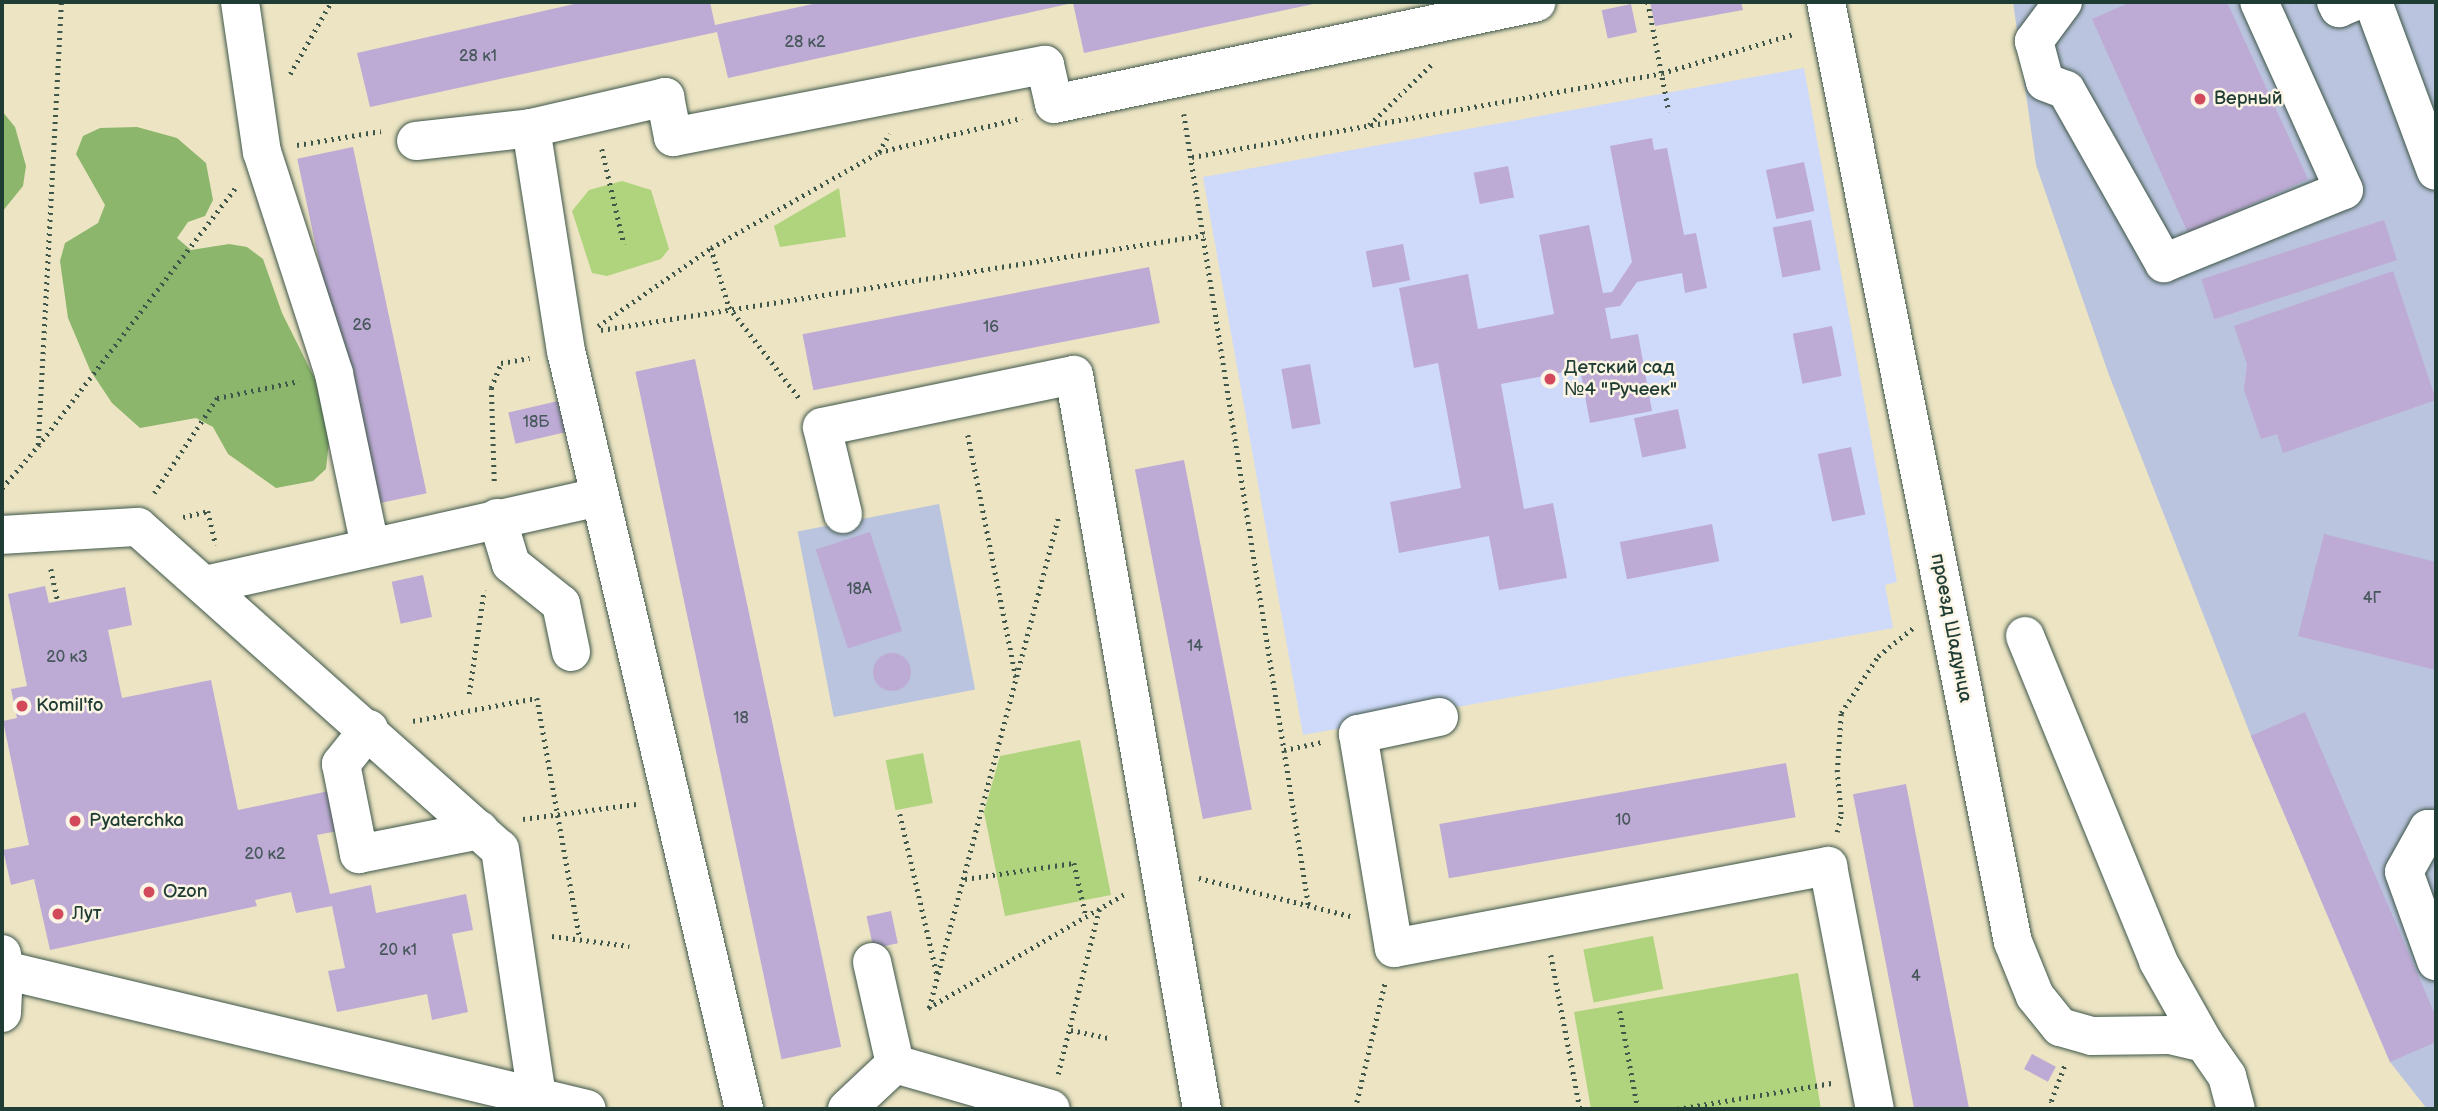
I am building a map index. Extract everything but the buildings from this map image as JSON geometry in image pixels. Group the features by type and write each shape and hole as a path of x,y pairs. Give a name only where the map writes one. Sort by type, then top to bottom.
{"street":[{"path":"240,2 262,152 334,374 370,547"},
{"path":"416,141 531,128 665,97 673,137 1045,65 1055,104 1536,2"},
{"path":"2063,2 2034,41 2045,82 2066,90 2164,263 2344,190 2259,2"},
{"path":"2336,2 2339,8 2353,2"},
{"path":"2373,2 2436,172"},
{"name":"проезд Шадунца","path":"1828,12 2013,942 2035,996 2060,1027 2092,1036 2170,1035 2204,1043"},
{"path":"531,128 566,351 744,1109"},
{"path":"843,514 822,427 1074,375 1202,1109"},
{"path":"205,585 370,547 496,504 600,497"},
{"path":"496,504 511,564 561,604 570,652"},
{"path":"2,535 138,527 369,729 500,849 537,1096"},
{"path":"2025,636 2158,961 2204,1043 2227,1076 2236,1109"},
{"path":"1440,718 1358,734 1394,947 1828,866 1872,1093"},
{"path":"369,729 341,764 359,854 480,830"},
{"path":"2436,829 2428,829 2404,872 2436,961"},
{"path":"2,1013 3,962 587,1109"},
{"path":"872,962 895,1064"},
{"path":"895,1064 1049,1109"},
{"path":"847,1109 895,1064"}],"path":[{"path":"38,446 61,2"},
{"path":"288,82 331,2"},
{"path":"1648,2 1669,112"},
{"path":"1192,157 1662,73 1828,12"},
{"path":"1369,125 1437,59"},
{"path":"1177,77 1192,157 1309,908"},
{"path":"879,152 914,89"},
{"path":"1055,104 1013,122 879,152 711,248 589,332 729,307 1204,235"},
{"path":"594,114 624,244"},
{"path":"2,488 38,446 262,152 376,130 416,141"},
{"path":"711,248 729,307 797,395"},
{"path":"496,504 491,388 501,363 566,351"},
{"path":"160,485 217,398 334,374"},
{"path":"960,399 1016,678"},
{"path":"929,1008 1062,505"},
{"path":"208,511 216,545"},
{"path":"469,694 485,581"},
{"path":"56,590 58,601"},
{"path":"1840,805 1837,772 1841,713 1878,656 1945,602"},
{"path":"369,729 537,698 580,939"},
{"path":"520,820 670,803"},
{"path":"900,814 938,976"},
{"path":"965,879 1074,863 1086,916"},
{"path":"1049,1109 1071,1030 1099,908"},
{"path":"1544,919 1580,1109"},
{"path":"512,932 629,946"},
{"path":"1354,1109 1394,947"},
{"path":"1620,1011 1638,1109"},
{"path":"1071,1030 1108,1038"},
{"path":"1677,1109 1872,1093"}],"shaded area":[{"path":"2013,2 2436,2 2436,1109 2427,1109 2390,1062 2251,736 2109,375 2036,165"},
{"name":"Детский сад №4 \"Ручеек\"","path":"1804,68 1897,582 1885,585 1893,628 1303,735 1203,177"},
{"path":"939,504 975,690 834,717 798,531"}],"green space":[{"path":"2,111 15,127 26,166 23,186 2,212"},
{"path":"137,127 177,138 206,163 213,200 205,216 188,222 177,238 191,250 229,244 247,247 263,259 282,313 315,379 330,432 326,469 313,481 276,488 228,454 213,427 196,418 140,428 112,403 90,370 68,318 60,261 65,243 98,223 105,205 76,154 83,136 100,128"},
{"path":"622,181 651,190 669,249 661,259 607,276 592,273 572,211 589,190"},
{"path":"839,188 846,237 780,247 774,226"},
{"path":"1080,740 1111,895 1005,916 984,812 1000,756"},
{"path":"923,753 933,803 895,810 886,760"},
{"path":"1653,936 1663,989 1594,1003 1583,950"},
{"path":"1798,973 1821,1109 1591,1109 1574,1012"}],"place":[{"name":"Верный","path":"2200,99"},
{"name":"Детский сад №4 \"Ручеек\"","path":"1550,379"},
{"name":"Komil'fo","path":"22,706"},
{"name":"Pyaterchka","path":"75,821"},
{"name":"Ozon","path":"149,892"},
{"name":"Лут","path":"58,914"}]}
